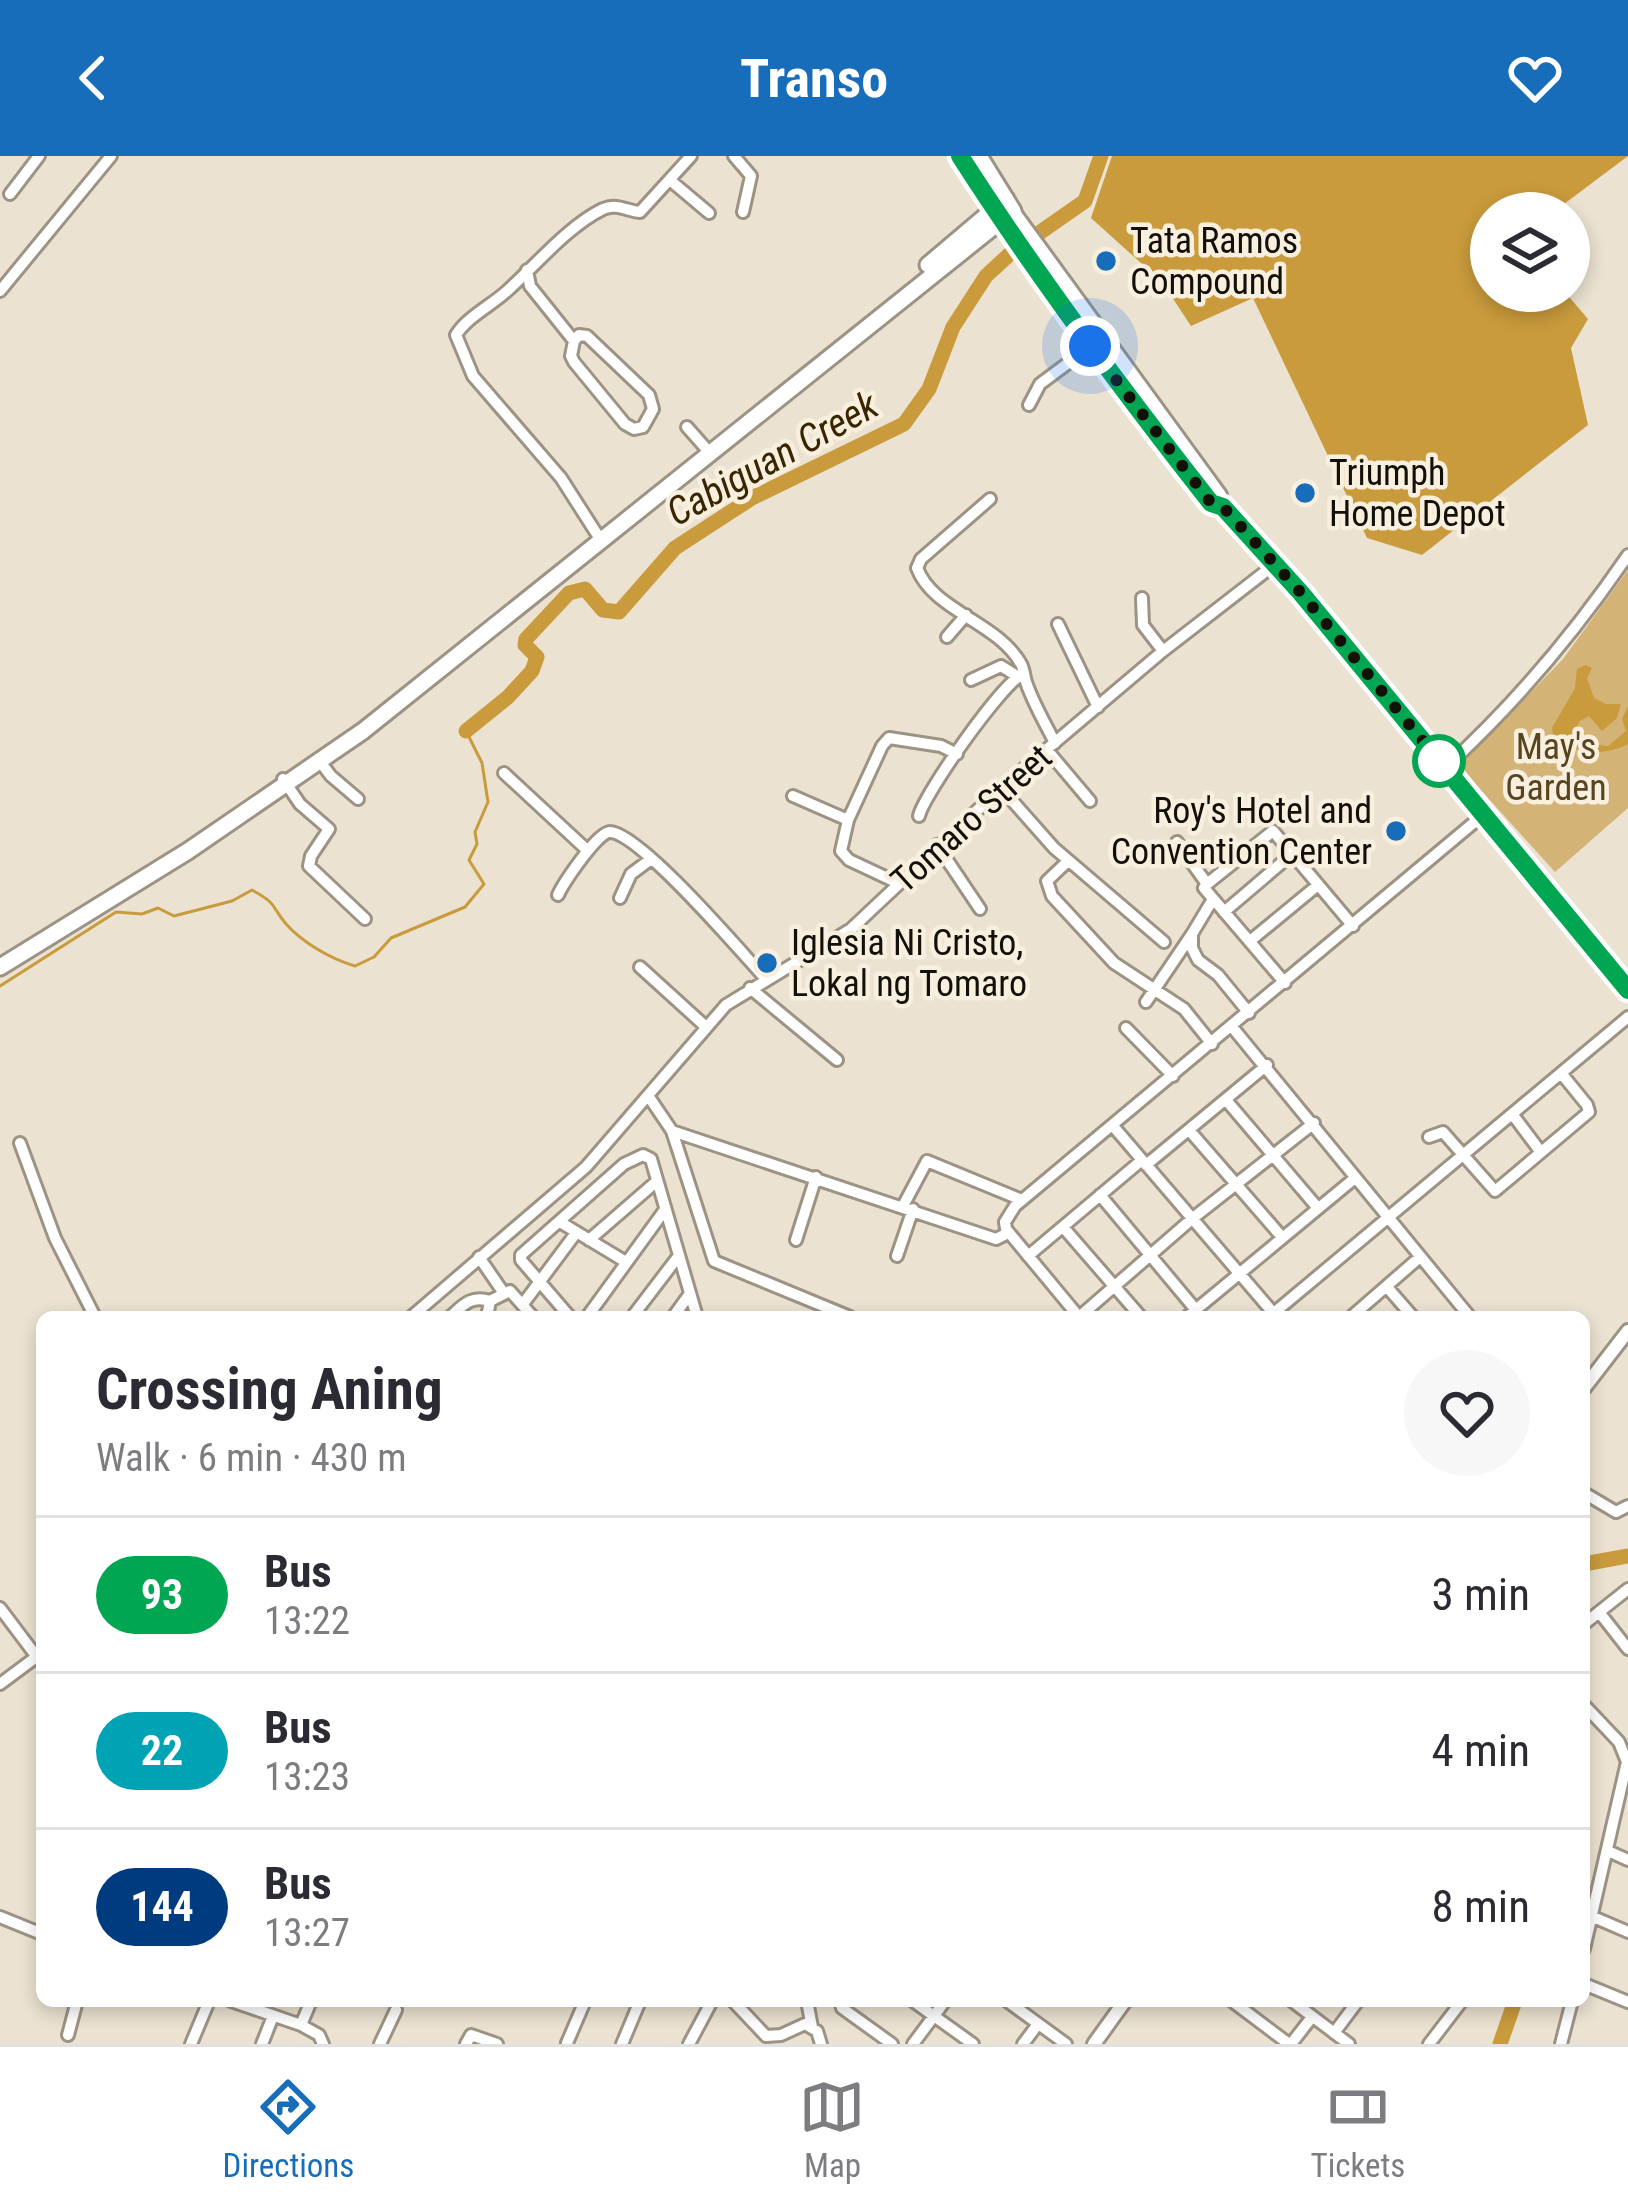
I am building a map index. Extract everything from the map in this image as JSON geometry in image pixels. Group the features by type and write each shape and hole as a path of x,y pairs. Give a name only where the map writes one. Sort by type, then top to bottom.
{"highway":[{"path":"960,156 1004,210"},
{"path":"979,156 1004,210"},
{"path":"0,963 318,759 600,539 1004,210"}],"main road":[{"path":"1004,210 1019,234 1023,253 1090,346 1211,503 1223,507"},
{"path":"1019,234 1036,245 1220,495 1223,507 1628,990"},
{"path":"1590,1380 1628,1331"},
{"path":"1094,2044 1122,2007"}],"street":[{"path":"10,194 39,156"},
{"path":"0,292 111,156"},
{"path":"600,539 561,478 473,376 457,342 463,325 603,209 640,212 691,156"},
{"path":"734,156 751,176 743,212"},
{"path":"671,181 709,213"},
{"path":"526,271 530,286 574,341 574,362 625,424 634,430 643,427 653,409 649,395 587,336 579,335 574,341"},
{"path":"1029,405 1040,384 1090,346"},
{"path":"687,427 708,451"},
{"path":"990,499 917,565 926,586 982,623 1021,664 1020,675 1051,746 1090,801"},
{"path":"1445,768 1510,707 1554,657 1628,555"},
{"name":"Tomaro Street","path":"417,1311 586,1167 706,1026 750,988 851,929 1000,788 1162,651 1274,565"},
{"path":"1142,598 1143,625 1162,651"},
{"path":"947,637 967,615"},
{"path":"1058,624 1098,706"},
{"path":"971,680 1001,666 1020,675"},
{"path":"920,816 925,801 1003,688 1020,675"},
{"path":"898,883 845,856 840,843 848,820 885,740 940,746 957,754"},
{"path":"318,759 358,799"},
{"path":"504,773 587,850"},
{"path":"285,782 300,804 329,829 311,856 310,866 365,919"},
{"path":"1000,788 1068,861 1164,943"},
{"path":"793,796 848,820"},
{"path":"1074,1311 1009,1233 1005,1222 1022,1200 1483,815"},
{"path":"1285,983 1204,888 1207,884 1273,831 1353,926"},
{"path":"558,895 587,850 611,832 638,847 766,979"},
{"path":"1177,842 1207,884"},
{"path":"937,845 980,910"},
{"path":"1224,912 1292,854"},
{"path":"620,898 631,874 651,860"},
{"path":"1068,861 1050,877 1047,889 1114,963 1184,1009 1212,1044"},
{"path":"1250,941 1318,885"},
{"path":"1146,1002 1213,899"},
{"path":"1192,934 1198,960 1218,975 1249,1013"},
{"path":"640,967 706,1026"},
{"path":"750,988 837,1060"},
{"path":"1279,1311 1628,1017"},
{"path":"1126,1028 1173,1076"},
{"path":"1233,1028 1465,1311"},
{"path":"1028,1256 1267,1066"},
{"path":"1430,1136 1443,1132 1492,1192 1590,1109 1562,1073"},
{"path":"649,1097 672,1131 714,1261 835,1311"},
{"path":"1226,1100 1317,1207"},
{"path":"1513,1115 1540,1150"},
{"path":"1086,1311 1193,1218 1314,1123"},
{"path":"1113,1126 1269,1311"},
{"path":"1189,1130 1281,1236"},
{"path":"672,1131 996,1239 1009,1233"},
{"path":"20,1144 55,1238 91,1311"},
{"path":"565,1311 520,1257 636,1156 651,1159 695,1311"},
{"path":"896,1256 927,1161 1022,1200"},
{"path":"796,1240 816,1177"},
{"path":"1193,1311 1355,1178"},
{"path":"589,1240 657,1181"},
{"path":"1100,1195 1190,1311"},
{"path":"591,1311 664,1211"},
{"path":"560,1222 626,1262"},
{"path":"1063,1227 1136,1311"},
{"path":"523,1304 576,1233"},
{"path":"479,1257 502,1292"},
{"path":"637,1311 677,1258"},
{"path":"1358,1311 1420,1258"},
{"path":"1387,1287 1408,1311"},
{"path":"457,1311 471,1300 490,1301 510,1291 528,1311"},
{"path":"677,1311 689,1295"},
{"path":"488,1311 490,1301"},
{"path":"1590,1497 1616,1512 1628,1506"},
{"path":"1590,1619 1628,1589"},
{"path":"0,1608 36,1650"},
{"path":"1599,1612 1628,1649"},
{"path":"0,1684 36,1658"},
{"path":"1590,1712 1619,1742 1627,1762 1590,1924"},
{"path":"1608,1851 1628,1860"},
{"path":"1592,1916 1628,1932"},
{"path":"0,1917 36,1932"},
{"path":"1590,1986 1628,2002"},
{"path":"68,2035 75,2007"},
{"path":"191,2044 206,2007"},
{"path":"248,2007 302,2025 319,2035 323,2044"},
{"path":"302,2025 308,2007"},
{"path":"567,2043 582,2007"},
{"path":"622,2044 637,2007"},
{"path":"689,2044 709,2007"},
{"path":"739,2007 766,2036 805,2024 812,2027"},
{"path":"808,2007 821,2044"},
{"path":"842,2007 892,2044"},
{"path":"921,2007 973,2044"},
{"path":"913,2044 940,2007"},
{"path":"1014,2007 1066,2044"},
{"path":"1240,2007 1290,2044 1310,2010 1348,2044"},
{"path":"1334,2033 1354,2007"},
{"path":"1429,2044 1457,2007"},
{"path":"1561,2044 1570,2007"},
{"path":"380,2044 397,2010"},
{"path":"262,2044 273,2016"},
{"path":"1023,2044 1038,2024"},
{"path":"466,2044 471,2035 496,2044"}],"green space":[{"name":"May's Garden","path":"1628,570 1628,808 1555,872 1459,766 1563,659"}],"shaded area":[{"path":"1112,156 1628,156 1580,192 1470,192 1470,312 1582,312 1588,319 1571,348 1588,425 1422,555 1367,538 1253,298 1191,326 1162,282 1091,218"},
{"path":"1592,668 1587,678 1594,698 1621,704 1617,718 1602,731 1589,716 1574,732 1592,744 1608,746 1626,731 1622,719 1628,706 1628,744 1589,752 1553,735 1552,728 1575,688 1577,669"}],"waterway":[{"name":"Cabiguan Creek","path":"466,731 532,671 537,657 525,645 526,639 569,593 585,589 603,610 619,612 675,548 752,498 904,424 929,389 953,327 986,276 1085,201 1101,156"},
{"name":"Cabiguan Creek","path":"0,986 116,912 142,914 158,908 174,916 232,901 252,890 270,902 293,931 327,955 355,966 374,957 391,938 465,907 484,884 469,860 488,802 482,763 466,731"},
{"path":"1590,1563 1628,1556"},
{"path":"1500,2044 1513,2007"}],"bus line":[{"name":"93","path":"960,156 1023,253 1211,503 1223,507 1301,593 1628,990"}],"place":[{"name":"Tata Ramos Compound","path":"1106,261"},
{"name":"Triumph Home Depot","path":"1305,493"},
{"name":"Roy's Hotel and Convention Center","path":"1396,831"},
{"name":"Iglesia Ni Cristo, Lokal ng Tomaro","path":"767,963"}],"route":[{"path":"1090,346 1211,503 1223,507 1301,593 1445,768 1439,761"}]}
